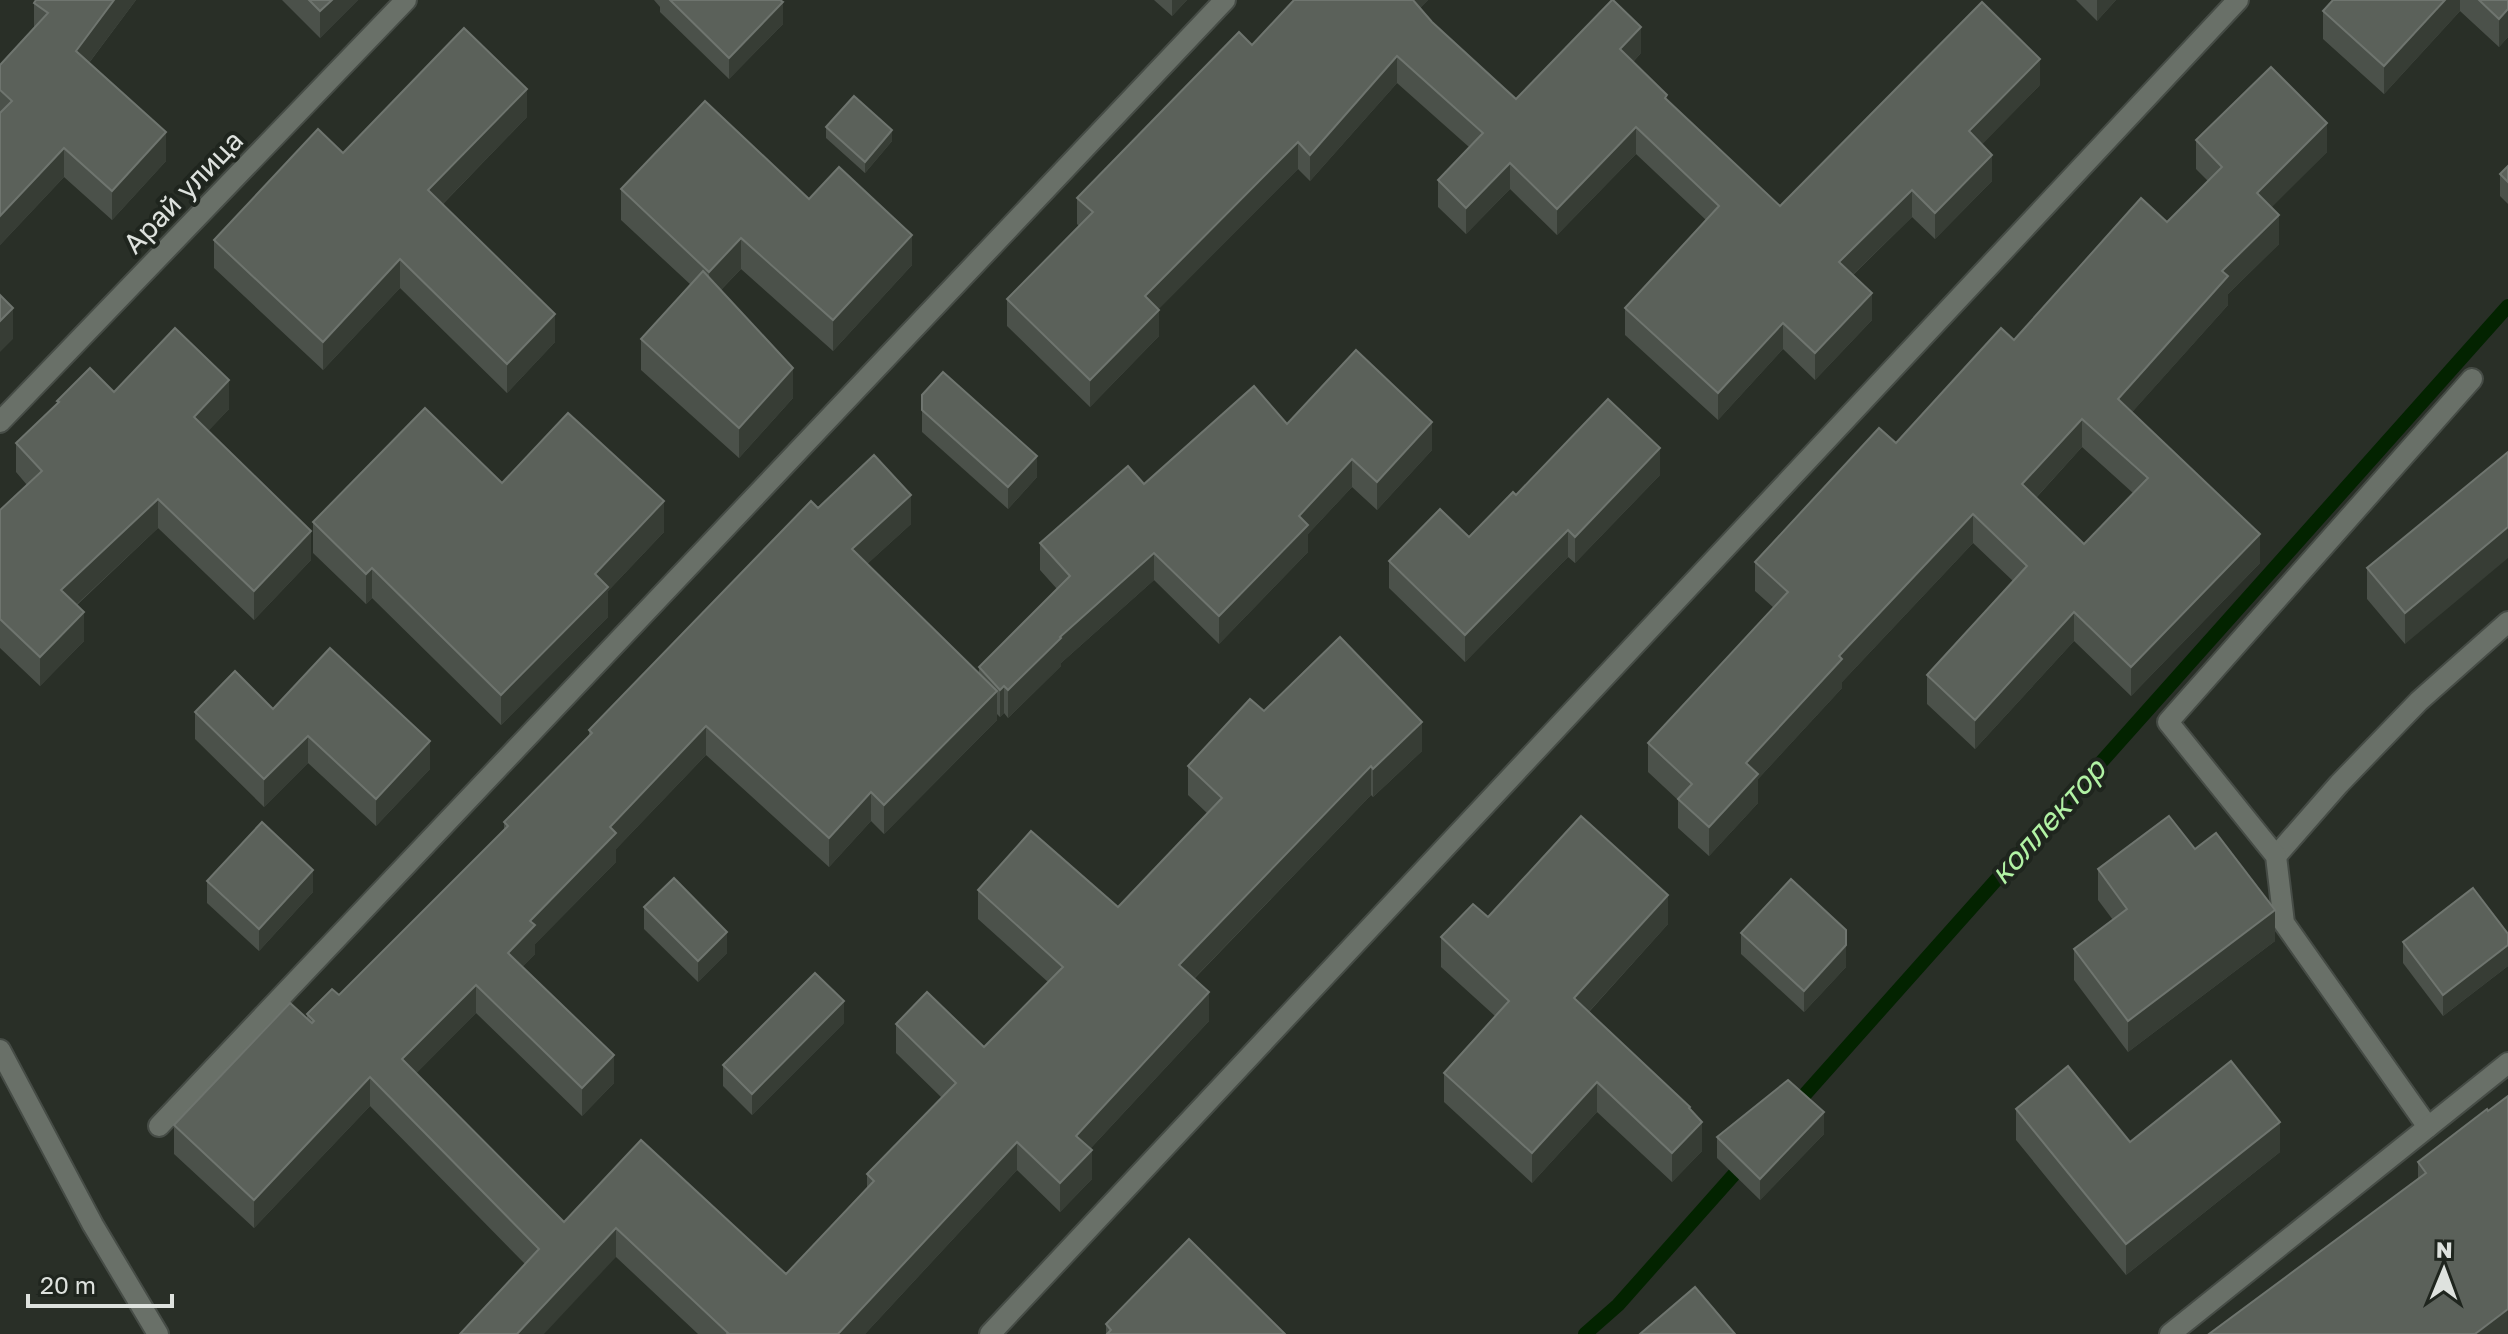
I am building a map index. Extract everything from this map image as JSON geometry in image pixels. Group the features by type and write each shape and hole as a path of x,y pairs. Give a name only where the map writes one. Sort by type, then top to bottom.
{"street":[{"name":"Арай улица","path":"0,422 406,0"},
{"path":"159,1126 1225,0"},
{"path":"990,1334 2238,0"},
{"path":"2428,1127 2284,923 2276,856 2168,722 2472,379"},
{"path":"2276,856 2339,784 2419,701 2508,622"},
{"path":"0,1050 93,1225 158,1334"},
{"path":"2170,1334 2508,1063"}],"building":[{"path":"36,0 114,0 76,51 166,132 112,191 64,148 0,216 0,113 12,101 0,90 0,65 48,13 34,3"},
{"path":"309,0 332,0 320,11"},
{"path":"670,0 780,0 783,2 729,58"},
{"path":"1294,0 1413,0 1432,22 1516,99 1613,0 1641,27 1620,49 1667,95 1665,98 1780,206 1982,2 2040,59 1969,131 1992,155 1935,213 1912,190 1839,262 1872,293 1815,353 1783,323 1718,393 1625,308 1719,206 1636,127 1557,209 1510,163 1466,208 1438,180 1483,133 1397,56 1310,155 1298,142 1145,296 1159,310 1090,380 1007,299 1093,212 1077,198 1239,32 1252,45"},
{"path":"2333,0 2445,0 2384,66 2323,11"},
{"path":"2479,0 2508,0 2508,9 2499,19"},
{"path":"464,28 527,89 428,190 555,314 507,364 400,259 323,342 214,240 318,129 343,153"},
{"path":"2271,67 2327,123 2257,193 2279,215 2222,271 2228,276 2118,399 2260,534 2131,667 2074,612 1975,720 1927,675 2027,566 1973,514 1839,656 1842,659 1746,763 1758,774 1709,827 1678,799 1692,784 1648,743 1788,592 1755,562 1879,428 1896,443 2001,328 2014,340 2141,198 2167,222 2222,167 2196,140","holes":["2082,419 2148,478 2084,544 2022,484"]},
{"path":"854,96 892,130 865,162 826,127"},
{"path":"705,101 809,199 839,167 912,235 833,320 741,238 709,272 621,189"},
{"path":"2508,166 2508,182 2500,174"},
{"path":"703,271 793,368 739,428 641,339"},
{"path":"0,295 13,308 0,321"},
{"path":"175,328 229,380 194,417 311,531 254,591 158,499 61,590 84,612 40,657 0,619 0,510 42,471 16,443 90,368 114,392"},
{"path":"1356,350 1432,422 1377,482 1352,459 1299,516 1308,525 1219,616 1154,553 1060,637 1008,690 1004,686 1000,690 979,667 1070,576 1040,543 1128,466 1144,484 1254,386 1287,424"},
{"path":"943,372 1037,456 1008,487 922,410 922,395"},
{"path":"1608,399 1660,448 1575,537 1568,530 1465,635 1389,561 1440,509 1469,537 1513,492 1516,495"},
{"path":"425,408 502,483 568,413 664,501 595,574 608,587 501,695 372,568 366,574 313,522"},
{"path":"2508,452 2508,527 2405,613 2367,568"},
{"path":"874,455 911,495 852,549 997,691 884,805 871,792 829,838 706,726 610,827 616,833 530,921 535,925 508,953 614,1055 582,1088 476,985 402,1059 564,1222 641,1140 786,1274 874,1181 867,1174 956,1083 896,1024 927,992 984,1047 1063,967 978,890 1031,831 1118,907 1222,798 1188,766 1250,699 1264,711 1340,637 1422,722 1373,769 1371,766 1179,965 1209,992 1076,1136 1092,1150 1060,1183 1017,1142 838,1334 727,1334 616,1228 517,1334 460,1334 539,1249 370,1077 254,1200 174,1125 290,1003 312,1023 314,1021 307,1014 332,989 339,995 508,826 504,822 592,733 589,730 811,501 818,508"},
{"path":"330,648 430,741 376,799 308,736 264,779 195,712 235,671 273,709"},
{"path":"1581,816 1668,895 1574,998 1690,1107 1702,1122 1672,1153 1597,1082 1532,1153 1444,1073 1509,1001 1441,937 1473,904 1488,917"},
{"path":"2169,816 2195,849 2216,833 2275,910 2128,1021 2074,949 2127,909 2098,869"},
{"path":"262,822 313,870 259,929 207,881"},
{"path":"674,878 727,932 698,961 644,907"},
{"path":"1791,879 1846,930 1846,945 1804,991 1741,933"},
{"path":"2473,888 2508,934 2508,945 2443,995 2403,942"},
{"path":"815,973 844,1001 752,1094 723,1065"},
{"path":"2231,1061 2280,1122 2126,1244 2016,1109 2068,1066 2130,1142"},
{"path":"1788,1080 1824,1112 1760,1179 1717,1137"},
{"path":"2508,1096 2508,1309 2475,1334 2209,1334 2426,1173 2418,1162"},
{"path":"1189,1239 1285,1334 1107,1334 1111,1330 1106,1324"},
{"path":"1695,1287 1735,1334 1640,1334"}],"waterway":[{"name":"коллектор","path":"1792,1109 2508,306"},
{"name":"коллектор","path":"1585,1334 1618,1305 1746,1161"}]}
